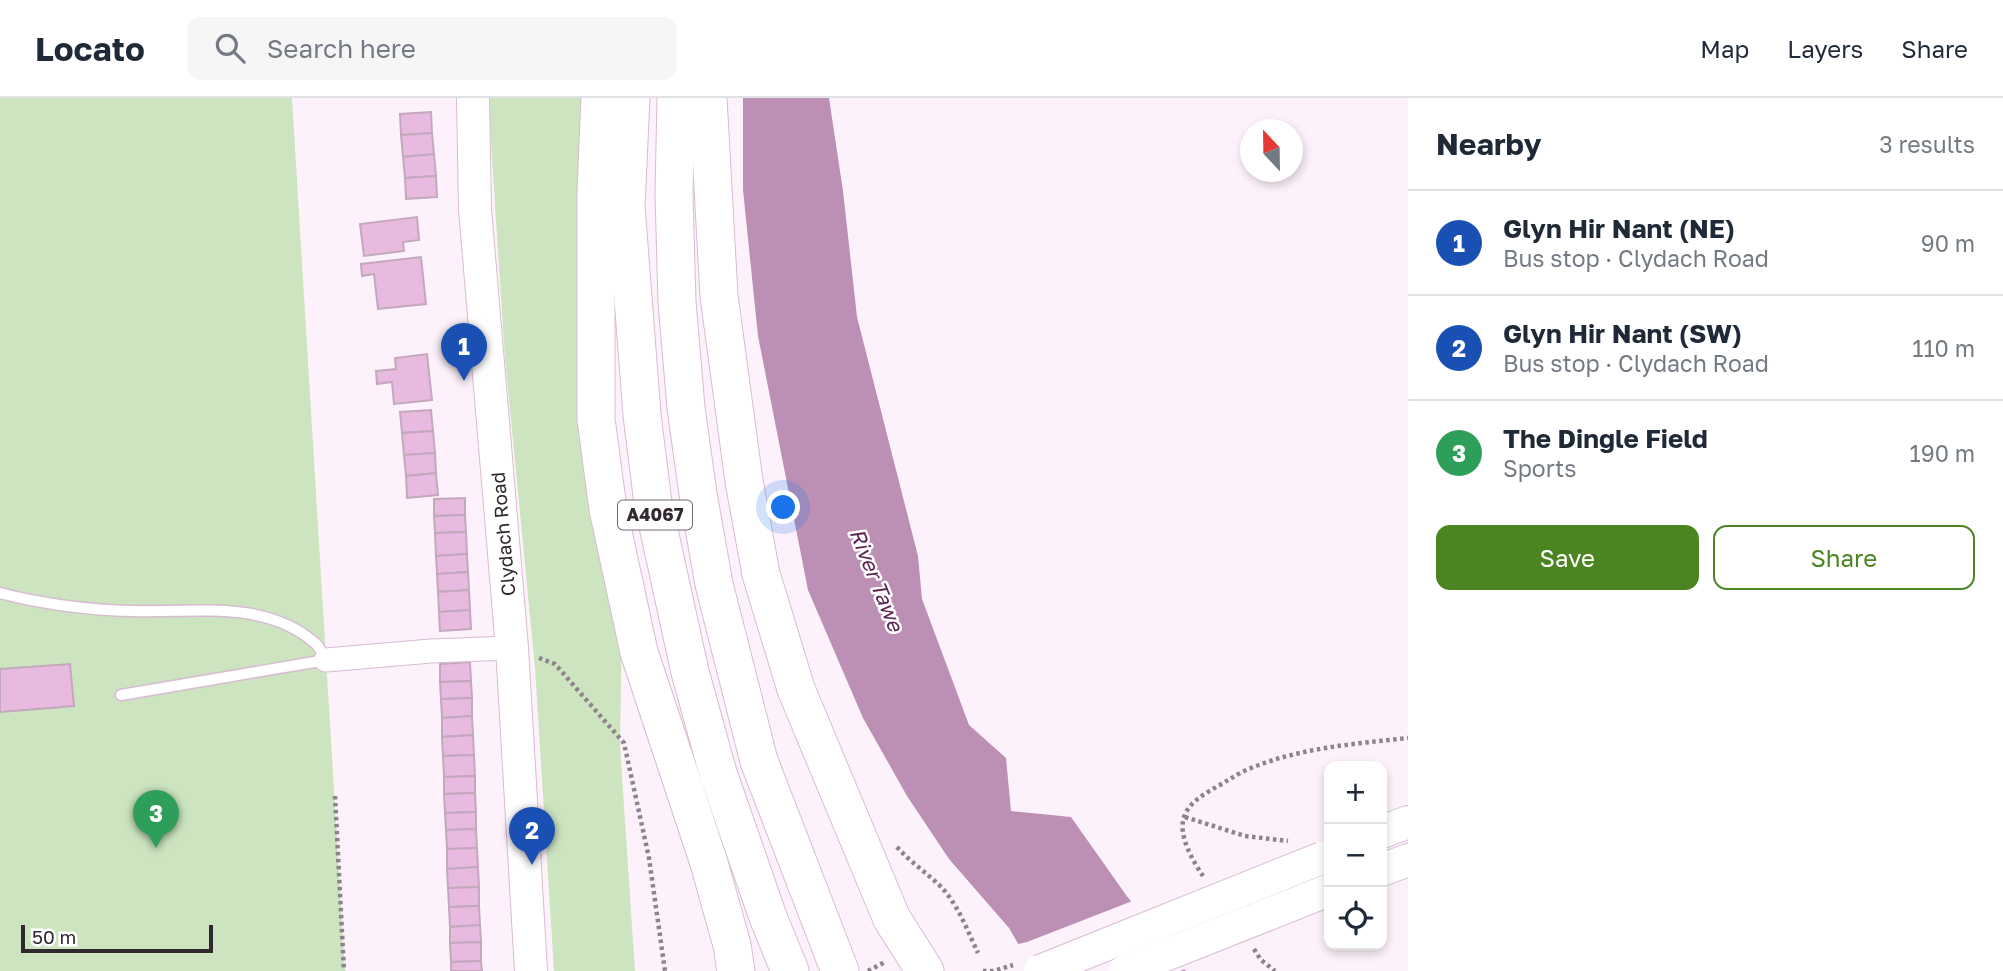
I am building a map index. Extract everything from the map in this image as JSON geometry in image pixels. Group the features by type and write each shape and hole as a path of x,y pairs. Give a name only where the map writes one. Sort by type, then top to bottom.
{"main road":[{"name":"Clydach Road","path":"472,98 475,209 512,648 531,971"},
{"path":"600,98 596,192 596,419 608,509 639,652 709,863 732,945 736,971"},
{"name":"A4067","path":"631,98 626,206 640,402 653,503 690,672 718,774 768,917 790,971"},
{"name":"A4067","path":"676,98 674,194 677,302 686,408 714,584 759,761 840,971"},
{"path":"708,98 719,296 744,481 761,574 796,689 892,919 925,971"},
{"path":"1387,830 1408,822"},
{"path":"1040,971 1317,851"},
{"path":"1387,868 1408,860"},
{"path":"1125,971 1324,892"}],"street":[{"path":"326,660 431,651 512,648"}],"lane":[{"path":"0,593 64,605 119,610 197,609 285,622 317,644 326,660 121,695"}],"path":[{"path":"512,648 555,664 624,743 649,858 665,971"},
{"path":"1210,886 1184,839 1183,820 1191,804 1204,794 1242,772 1274,760 1329,747 1408,738"},
{"path":"335,796 344,971"},
{"path":"1185,817 1245,836 1317,851"},
{"path":"892,841 907,859 943,889 962,919 978,953"},
{"path":"1247,939 1261,960 1275,971"},
{"path":"983,971 997,971"}],"green space":[{"path":"0,98 292,98 345,971 0,971"},
{"path":"488,98 590,98 622,618 620,746 635,971 554,971 535,668 505,358"}],"water":[{"name":"River Tawe","path":"743,98 829,98 857,317 918,556 922,599 969,725 1006,758 1011,811 1071,817 1126,895 1186,971 1034,971 1009,928 949,859 907,796 863,718 808,590 758,336 743,190"}],"pier":[{"path":"1135,900 1188,968 1180,971 1030,971 1014,945 1027,942"}],"building":[{"path":"431,112 432,133 401,135 400,114"},
{"path":"432,133 434,154 403,157 401,135"},
{"path":"434,154 436,176 405,178 403,157"},
{"path":"436,176 437,197 406,199 405,178"},
{"path":"417,217 419,240 403,242 404,251 364,256 360,224"},
{"path":"421,257 426,304 378,309 374,274 362,276 361,264"},
{"path":"427,354 432,400 394,404 392,382 377,384 376,371 396,369 395,358"},
{"path":"431,410 433,431 402,433 400,412"},
{"path":"433,431 435,453 404,455 402,433"},
{"path":"435,453 436,473 406,476 404,455"},
{"path":"436,473 438,495 407,498 406,476"},
{"path":"465,498 465,515 434,516 434,499"},
{"path":"465,515 466,532 435,533 434,516"},
{"path":"466,532 467,554 436,556 435,533"},
{"path":"467,554 468,572 437,574 436,556"},
{"path":"468,572 469,590 438,592 437,574"},
{"path":"469,590 470,610 439,612 438,592"},
{"path":"470,610 471,629 440,631 439,612"},
{"path":"470,662 471,681 440,682 440,664"},
{"path":"70,664 74,706 0,712 0,669"},
{"path":"471,681 472,698 441,699 440,682"},
{"path":"472,698 472,716 442,718 441,699"},
{"path":"472,716 473,735 442,737 442,718"},
{"path":"473,735 474,755 443,756 442,737"},
{"path":"474,755 475,776 444,777 443,756"},
{"path":"475,776 475,793 444,794 444,777"},
{"path":"475,793 476,812 445,813 444,794"},
{"path":"476,812 476,829 446,830 445,813"},
{"path":"476,829 477,848 447,849 446,830"},
{"path":"477,848 478,867 447,869 447,849"},
{"path":"478,867 479,887 448,888 447,869"},
{"path":"479,887 479,906 449,907 448,888"},
{"path":"479,906 480,925 450,927 449,907"},
{"path":"480,925 481,942 450,943 450,927"},
{"path":"481,942 481,961 451,962 450,943"},
{"path":"481,961 482,971 451,971 451,962"}],"place":[{"name":"Glyn Hir Nant (NE)","path":"464,381"},
{"name":"The Dingle Field","path":"156,848"},
{"name":"Glyn Hir Nant (SW)","path":"532,865"}]}
